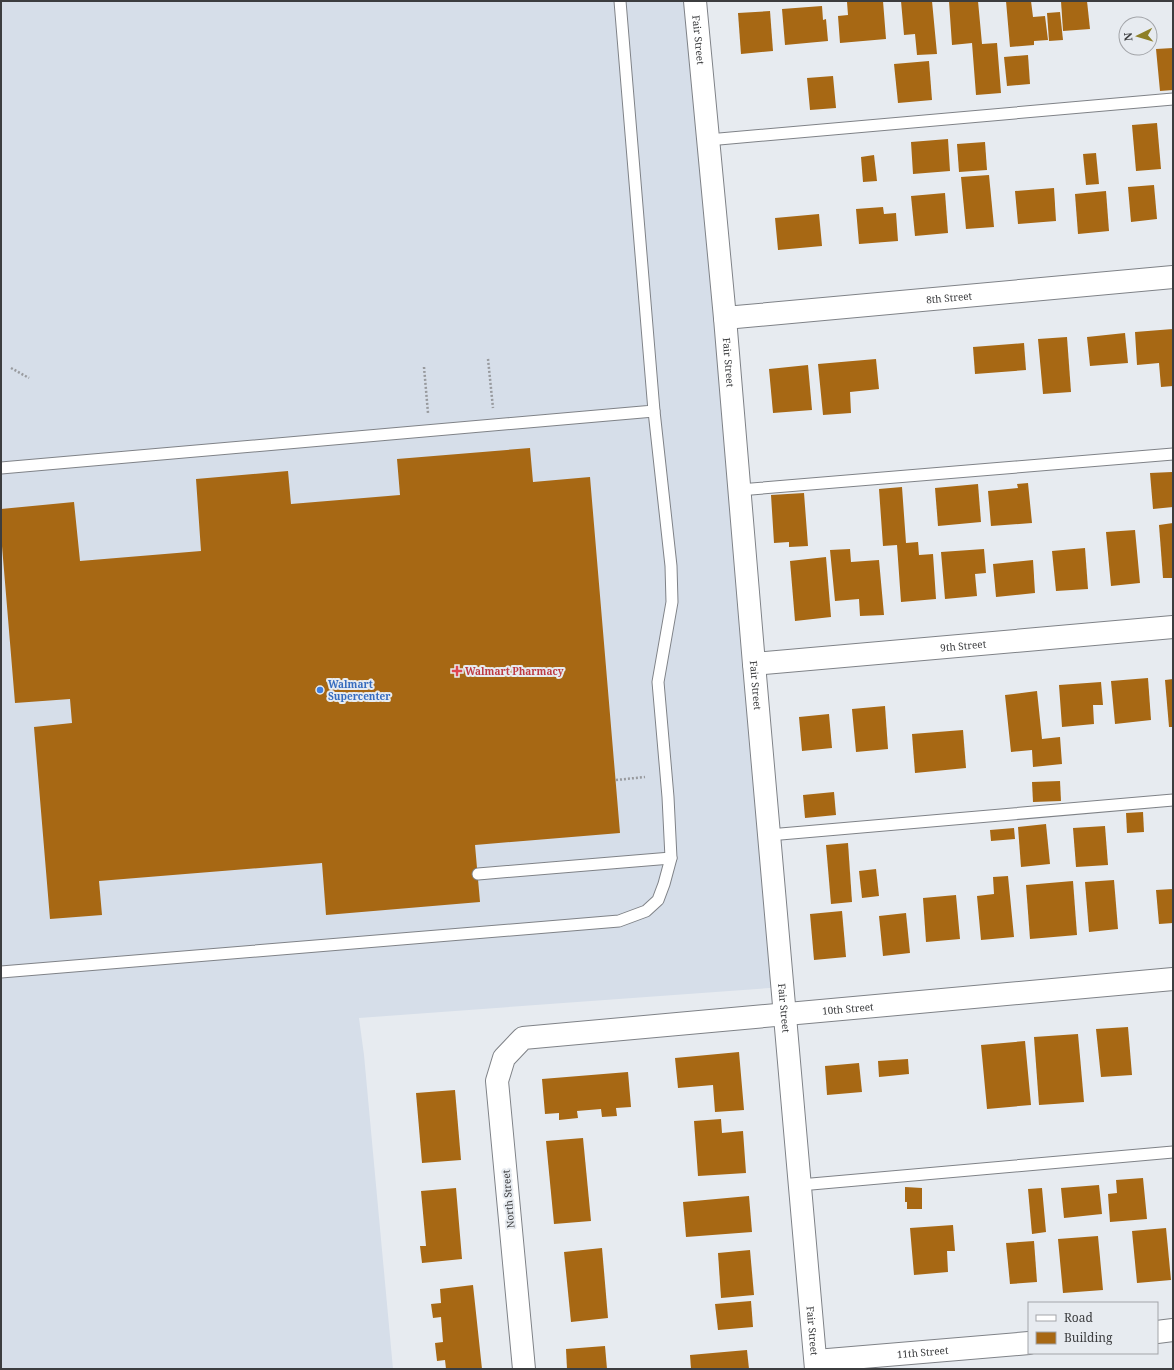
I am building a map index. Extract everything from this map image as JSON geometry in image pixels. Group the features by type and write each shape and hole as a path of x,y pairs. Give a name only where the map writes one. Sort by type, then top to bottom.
{"street":[{"name":"Fair Street","path":"695,1 725,318 816,1365"},
{"name":"8th Street","path":"725,318 1173,277"},
{"name":"9th Street","path":"754,664 1173,627"},
{"name":"10th Street","path":"523,1038 1173,979"},
{"name":"North Street","path":"523,1038 504,1058 497,1081 524,1369"},
{"path":"1158,1332 1173,1330"},
{"name":"11th Street","path":"816,1365 1028,1343"}],"lane":[{"path":"1,972 619,921 646,910 658,900 671,858 668,797 658,682 672,602 671,566 654,411 620,1"},
{"path":"708,140 1173,99"},
{"path":"1,468 654,411"},
{"path":"739,490 1173,454"},
{"path":"769,835 1173,800"},
{"path":"478,874 671,858"},
{"path":"800,1185 1173,1152"}],"path":[{"path":"488,359 493,408"},
{"path":"424,366 428,413"},
{"path":"11,368 29,378"},
{"path":"616,780 645,777"}],"shaded area":[{"path":"1,1 695,1 783,987 359,1018 364,1055 393,1369 1,1369"}],"building":[{"path":"883,1 886,39 840,43 838,16 848,15 847,2"},
{"path":"901,1 932,1 937,54 917,55 915,34 904,35"},
{"path":"949,1 978,1 982,44 997,43 1001,93 976,95 972,43 952,45"},
{"path":"1006,1 1031,1 1033,17 1045,16 1048,40 1034,41 1034,45 1010,47"},
{"path":"1061,1 1087,1 1090,29 1063,31"},
{"path":"822,6 823,20 826,19 828,41 785,45 782,9"},
{"path":"770,11 773,51 741,54 738,13"},
{"path":"1060,12 1063,40 1049,41 1047,13"},
{"path":"1173,48 1173,90 1160,91 1157,56 1158,56 1158,49"},
{"path":"1028,55 1030,84 1007,86 1004,57"},
{"path":"929,61 932,100 898,103 894,64"},
{"path":"833,76 836,108 810,110 807,78"},
{"path":"1157,123 1161,169 1136,171 1132,125"},
{"path":"948,139 950,171 913,174 911,142"},
{"path":"985,142 987,170 959,172 957,144"},
{"path":"1096,153 1099,184 1086,185 1083,154"},
{"path":"874,155 877,181 863,182 861,157"},
{"path":"989,175 994,227 966,229 961,177"},
{"path":"1154,185 1157,219 1131,222 1128,187"},
{"path":"1054,188 1056,221 1018,224 1015,191"},
{"path":"1106,191 1109,231 1078,234 1075,194"},
{"path":"945,193 948,233 915,236 911,196"},
{"path":"883,207 884,214 896,213 898,241 859,244 856,209"},
{"path":"819,214 822,246 778,250 775,218"},
{"path":"1173,329 1173,386 1161,387 1159,363 1137,365 1135,332"},
{"path":"1125,333 1128,363 1090,366 1087,337"},
{"path":"1067,337 1071,392 1043,394 1038,339"},
{"path":"1024,343 1026,370 975,374 973,347"},
{"path":"876,359 879,389 850,392 851,413 823,415 818,364"},
{"path":"808,365 812,410 773,413 769,369"},
{"path":"530,448 533,482 590,477 620,833 475,845 480,902 326,915 322,863 99,881 102,915 50,919 34,727 72,723 70,699 15,703 1,534 1,509 74,502 80,561 201,551 196,479 288,471 291,504 400,495 397,459"},
{"path":"1172,472 1173,507 1153,509 1150,473"},
{"path":"1028,483 1032,523 991,526 988,491 1018,488 1017,484"},
{"path":"978,484 981,522 938,526 935,488"},
{"path":"902,487 906,543 918,542 919,555 933,554 936,599 901,602 897,545 883,546 879,489"},
{"path":"804,493 808,546 789,547 789,542 774,543 771,495"},
{"path":"1173,523 1173,578 1163,578 1159,525"},
{"path":"1135,530 1140,583 1111,586 1106,532"},
{"path":"1085,548 1088,589 1056,591 1052,551"},
{"path":"850,549 851,562 879,560 884,615 860,616 859,599 835,601 830,550"},
{"path":"984,549 986,573 975,574 977,596 945,599 941,552"},
{"path":"826,557 831,617 795,621 790,561"},
{"path":"1033,560 1035,593 996,597 993,564"},
{"path":"1148,678 1151,720 1115,724 1111,681"},
{"path":"1173,679 1173,727 1169,727 1165,680"},
{"path":"1101,682 1103,705 1093,705 1094,724 1062,727 1059,685"},
{"path":"1037,691 1042,739 1060,737 1062,764 1033,767 1032,750 1011,752 1005,695"},
{"path":"885,706 888,749 856,752 852,709"},
{"path":"829,714 832,748 802,751 799,717"},
{"path":"963,730 966,768 915,773 912,734"},
{"path":"1060,781 1061,801 1033,802 1032,782"},
{"path":"834,792 836,815 805,818 803,795"},
{"path":"1143,812 1144,832 1127,833 1126,813"},
{"path":"1046,824 1050,864 1021,867 1018,827"},
{"path":"1105,826 1108,865 1076,867 1073,828"},
{"path":"1014,828 1015,839 991,841 990,830"},
{"path":"848,843 852,902 831,904 826,845"},
{"path":"876,869 879,896 862,898 859,871"},
{"path":"1008,876 1014,937 981,940 977,896 994,894 993,877"},
{"path":"1114,880 1118,929 1089,932 1085,882"},
{"path":"1073,881 1077,935 1030,939 1026,885"},
{"path":"1173,889 1173,923 1159,924 1156,890"},
{"path":"956,895 960,939 926,942 923,898"},
{"path":"842,911 846,957 814,960 810,914"},
{"path":"906,913 910,953 883,956 879,916"},
{"path":"1128,1027 1132,1075 1101,1077 1096,1029"},
{"path":"1078,1034 1084,1102 1039,1105 1034,1037"},
{"path":"1025,1041 1031,1105 987,1109 981,1045"},
{"path":"739,1052 744,1110 715,1112 713,1085 678,1088 675,1058"},
{"path":"908,1059 909,1074 879,1077 878,1061"},
{"path":"859,1063 862,1092 827,1095 825,1066"},
{"path":"628,1072 631,1107 616,1108 617,1116 602,1117 601,1109 577,1111 578,1118 559,1120 559,1113 545,1114 542,1079"},
{"path":"455,1090 461,1160 422,1163 416,1093"},
{"path":"721,1119 722,1133 743,1131 746,1173 698,1176 694,1121"},
{"path":"583,1138 591,1221 554,1224 546,1141"},
{"path":"1143,1178 1147,1219 1110,1222 1108,1194 1117,1193 1116,1180"},
{"path":"1099,1185 1102,1214 1064,1218 1061,1188"},
{"path":"905,1187 922,1188 922,1209 907,1209 907,1202 905,1202"},
{"path":"456,1188 462,1259 422,1263 420,1246 426,1246 421,1191"},
{"path":"1042,1188 1046,1232 1032,1234 1028,1189"},
{"path":"749,1196 752,1232 686,1237 683,1202"},
{"path":"953,1225 955,1251 947,1251 948,1272 914,1275 910,1228"},
{"path":"1166,1228 1171,1280 1137,1283 1132,1231"},
{"path":"1098,1236 1103,1290 1063,1293 1058,1239"},
{"path":"1034,1241 1037,1282 1010,1284 1006,1243"},
{"path":"602,1248 608,1318 571,1322 564,1252"},
{"path":"750,1250 754,1295 721,1298 718,1253"},
{"path":"473,1285 482,1369 446,1369 445,1360 437,1361 435,1343 443,1342 441,1317 433,1318 431,1304 441,1303 440,1289"},
{"path":"751,1301 753,1327 718,1330 715,1304"},
{"path":"605,1346 607,1369 567,1369 566,1349"},
{"path":"747,1350 749,1369 691,1369 690,1355"}],"place":[{"name":"Walmart Pharmacy","path":"457,671"},
{"name":"Walmart Supercenter","path":"320,690"}]}
